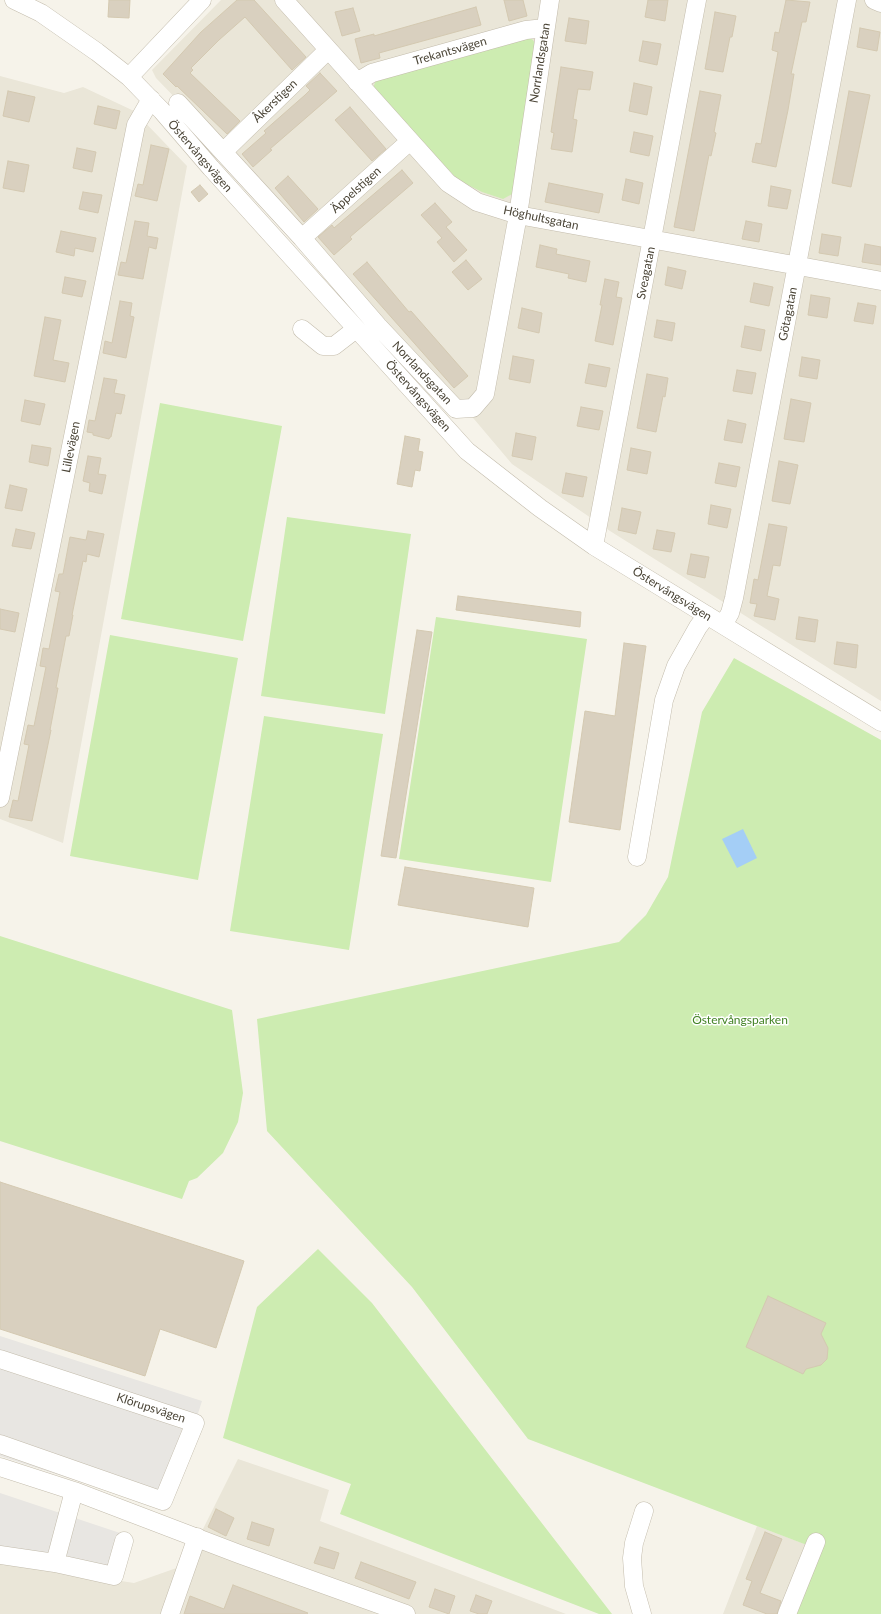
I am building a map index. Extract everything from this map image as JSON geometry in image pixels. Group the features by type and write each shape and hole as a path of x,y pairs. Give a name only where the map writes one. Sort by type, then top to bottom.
{"street":[{"name":"Östervångsvägen","path":"14,0 41,13 97,52 129,77 467,451 534,503 594,546 881,722"},
{"path":"129,77 202,0"},
{"name":"Höghultsgatan","path":"284,0 448,183 477,202 518,215 881,281"},
{"name":"Norrlandsgatan","path":"178,103 302,238 378,326 456,409 473,408 485,394 518,215 550,0"},
{"name":"Sveagatan","path":"594,546 697,0"},
{"name":"Götagatan","path":"723,625 730,613 734,598 847,0"},
{"path":"874,0 881,3"},
{"name":"Trekantsvägen","path":"357,82 372,73 526,30 545,28"},
{"name":"Åkerstigen","path":"222,152 328,50"},
{"name":"Lillevägen","path":"0,798 136,125 151,100"},
{"name":"Äppelstigen","path":"302,238 410,141"},
{"path":"302,329 323,346 334,346 356,329"},
{"path":"637,857 664,700 676,666 698,627 707,615"},
{"name":"Klörupsvägen","path":"0,1359 195,1423 163,1501 0,1444"},
{"path":"0,1467 74,1492 406,1614"},
{"path":"55,1563 74,1492"},
{"path":"642,1614 634,1586 632,1558 634,1543 644,1511"},
{"path":"170,1614 197,1537"},
{"path":"0,1555 55,1563 114,1576 124,1541"},
{"path":"787,1614 816,1542"}],"shaded area":[{"path":"221,0 881,0 881,701 610,531 512,464 474,419 312,240 156,78 152,70"},
{"path":"0,76 64,93 83,87 134,111 187,166 63,843 0,819"},
{"path":"0,1336 202,1401 167,1510 0,1456"},
{"path":"238,1459 329,1490 320,1521 566,1614 0,1614 0,1562 134,1583 185,1565"},
{"path":"0,1493 123,1534 109,1579 0,1562"},
{"path":"757,1526 821,1550 792,1614 723,1614"}],"green space":[{"path":"529,35 535,43 514,193 503,199 482,192 458,180 373,88 376,80"},
{"path":"160,403 282,426 243,641 121,619"},
{"path":"287,517 411,534 385,714 261,696"},
{"path":"436,617 587,639 551,882 399,859"},
{"path":"110,635 238,658 198,880 70,856"},
{"name":"Östervångsparken","path":"734,658 881,740 881,1614 792,1614 820,1550 528,1439 412,1287 267,1131 257,1019 619,942 646,915 668,877 702,712"},
{"path":"264,716 383,734 349,950 230,931"},
{"path":"0,936 232,1010 243,1093 238,1122 223,1153 197,1178 189,1181 182,1199 0,1141"},
{"path":"318,1249 372,1303 612,1614 599,1614 340,1514 351,1484 223,1438 257,1307"}],"water":[{"path":"743,829 757,858 737,868 722,839"}],"building":[{"path":"109,0 130,0 129,18 108,17"},
{"path":"237,0 254,0 306,57 292,70 245,17 219,40 191,68 193,70 190,73 240,121 227,134 163,74 201,32"},
{"path":"504,0 523,0 527,16 509,21"},
{"path":"648,0 668,0 665,21 645,17"},
{"path":"786,0 810,2 806,22 802,22 791,74 794,74 776,167 752,162 756,143 761,144 778,52 772,50 775,32 779,33"},
{"path":"476,7 481,25 379,53 380,58 361,63 355,39 374,34 374,36"},
{"path":"353,8 360,31 342,36 335,12"},
{"path":"715,12 736,16 723,72 705,69"},
{"path":"569,18 589,21 586,44 565,41"},
{"path":"860,28 880,32 877,51 857,47"},
{"path":"643,41 661,44 657,65 639,61"},
{"path":"561,67 593,72 590,90 578,89 573,119 577,120 572,152 551,149 554,133 551,132"},
{"path":"320,73 337,91 270,149 272,150 253,167 242,154 266,133 264,131 310,90 306,86"},
{"path":"634,83 652,87 647,115 629,111"},
{"path":"8,91 35,97 29,122 3,116"},
{"path":"700,91 721,95 714,132 716,133 711,156 709,155 694,231 674,227"},
{"path":"849,91 870,95 851,187 832,183"},
{"path":"98,106 120,111 116,129 94,124"},
{"path":"350,107 386,149 372,161 335,120"},
{"path":"634,132 653,136 649,156 630,152"},
{"path":"151,145 169,149 157,201 135,196 138,184 143,185"},
{"path":"77,148 96,152 92,172 73,168"},
{"path":"8,161 29,165 24,192 3,188"},
{"path":"402,170 413,183 350,237 352,239 334,255 318,237 332,225 334,228"},
{"path":"288,176 318,209 304,222 275,188"},
{"path":"626,179 643,183 639,204 622,200"},
{"path":"549,183 603,194 599,213 545,202"},
{"path":"200,185 208,194 199,202 191,192"},
{"path":"771,186 791,190 787,209 768,206"},
{"path":"83,192 102,195 98,213 79,209"},
{"path":"435,203 452,222 446,227 467,250 454,262 437,242 442,238 421,215"},
{"path":"135,221 149,223 147,236 158,238 156,249 149,247 143,279 118,275 121,262 126,263"},
{"path":"746,221 762,224 759,242 742,239"},
{"path":"61,231 96,238 93,252 75,248 74,256 56,252"},
{"path":"822,234 841,237 838,256 819,253"},
{"path":"865,244 881,247 881,265 862,262"},
{"path":"540,245 557,249 556,254 590,261 586,282 568,278 569,274 536,267"},
{"path":"466,260 482,279 468,290 452,272"},
{"path":"367,262 409,312 411,311 468,376 454,388 353,274"},
{"path":"668,267 686,271 682,289 665,285"},
{"path":"65,277 86,281 82,297 62,293"},
{"path":"605,279 619,282 616,297 622,298 613,345 595,341"},
{"path":"754,283 773,287 769,306 750,302"},
{"path":"811,295 830,298 827,318 808,315"},
{"path":"120,301 132,303 130,316 134,317 126,358 103,353 105,341 112,343"},
{"path":"858,303 876,306 873,324 854,321"},
{"path":"522,308 542,313 539,333 518,328"},
{"path":"45,317 61,320 53,360 69,363 65,382 34,376"},
{"path":"657,320 675,323 672,341 654,337"},
{"path":"745,326 765,330 761,351 741,347"},
{"path":"513,356 534,360 530,383 509,379"},
{"path":"802,357 820,360 817,379 799,376"},
{"path":"589,364 610,368 606,387 585,383"},
{"path":"737,370 756,373 752,394 733,391"},
{"path":"647,374 668,378 656,432 637,428"},
{"path":"104,378 117,380 114,393 125,395 121,414 116,413 111,437 109,439 87,432 89,420 95,421"},
{"path":"791,399 811,403 804,442 784,439"},
{"path":"25,400 45,404 40,425 21,421"},
{"path":"581,407 603,411 599,430 577,426"},
{"path":"728,420 746,424 742,443 724,440"},
{"path":"516,433 536,437 532,460 512,456"},
{"path":"405,436 420,439 418,451 423,452 420,471 415,470 412,487 397,484"},
{"path":"32,445 51,448 48,466 29,462"},
{"path":"631,448 651,452 647,474 627,470"},
{"path":"88,456 101,458 98,474 106,475 102,494 89,491 90,483 83,481"},
{"path":"779,461 798,465 790,504 772,501"},
{"path":"719,463 740,467 736,487 715,483"},
{"path":"566,473 587,477 583,497 562,493"},
{"path":"10,485 27,489 22,511 5,508"},
{"path":"711,505 731,509 727,528 708,524"},
{"path":"622,508 641,512 636,534 618,530"},
{"path":"769,524 787,527 780,566 773,565 767,596 779,599 775,620 754,616 757,604 750,603 754,579 758,580"},
{"path":"16,529 35,533 31,549 12,546"},
{"path":"657,530 675,533 671,552 653,549"},
{"path":"88,531 104,534 99,557 87,554 86,562 83,561 69,636 66,636 56,688 58,688 51,730 32,821 9,817 13,800 18,801 29,745 24,744 28,725 34,726 46,667 40,666 43,648 49,649 60,592 55,591 59,574 63,574 70,537 86,540"},
{"path":"691,554 709,557 705,578 687,574"},
{"path":"458,596 581,612 580,627 456,610"},
{"path":"0,609 19,613 15,632 0,629"},
{"path":"799,617 818,620 815,642 796,639"},
{"path":"417,630 432,632 396,858 381,856"},
{"path":"837,642 858,645 856,668 834,664"},
{"path":"624,643 646,646 620,830 569,822 585,711 615,716"},
{"path":"405,867 534,888 528,927 398,905"},
{"path":"0,1182 244,1261 216,1348 160,1329 145,1376 0,1329"},
{"path":"768,1296 826,1323 821,1334 828,1348 827,1359 821,1365 806,1369 803,1374 746,1347"},
{"path":"216,1509 234,1518 226,1536 208,1527"},
{"path":"252,1522 274,1529 269,1546 247,1539"},
{"path":"765,1532 782,1539 760,1593 781,1601 777,1614 767,1614 743,1605 752,1581 746,1579"},
{"path":"320,1547 339,1553 334,1569 314,1563"},
{"path":"361,1562 416,1582 409,1599 355,1578"},
{"path":"233,1585 308,1613 184,1614 190,1596 224,1609"},
{"path":"435,1589 455,1596 449,1614 429,1607"},
{"path":"476,1595 492,1601 487,1614 479,1614 470,1611"}]}
